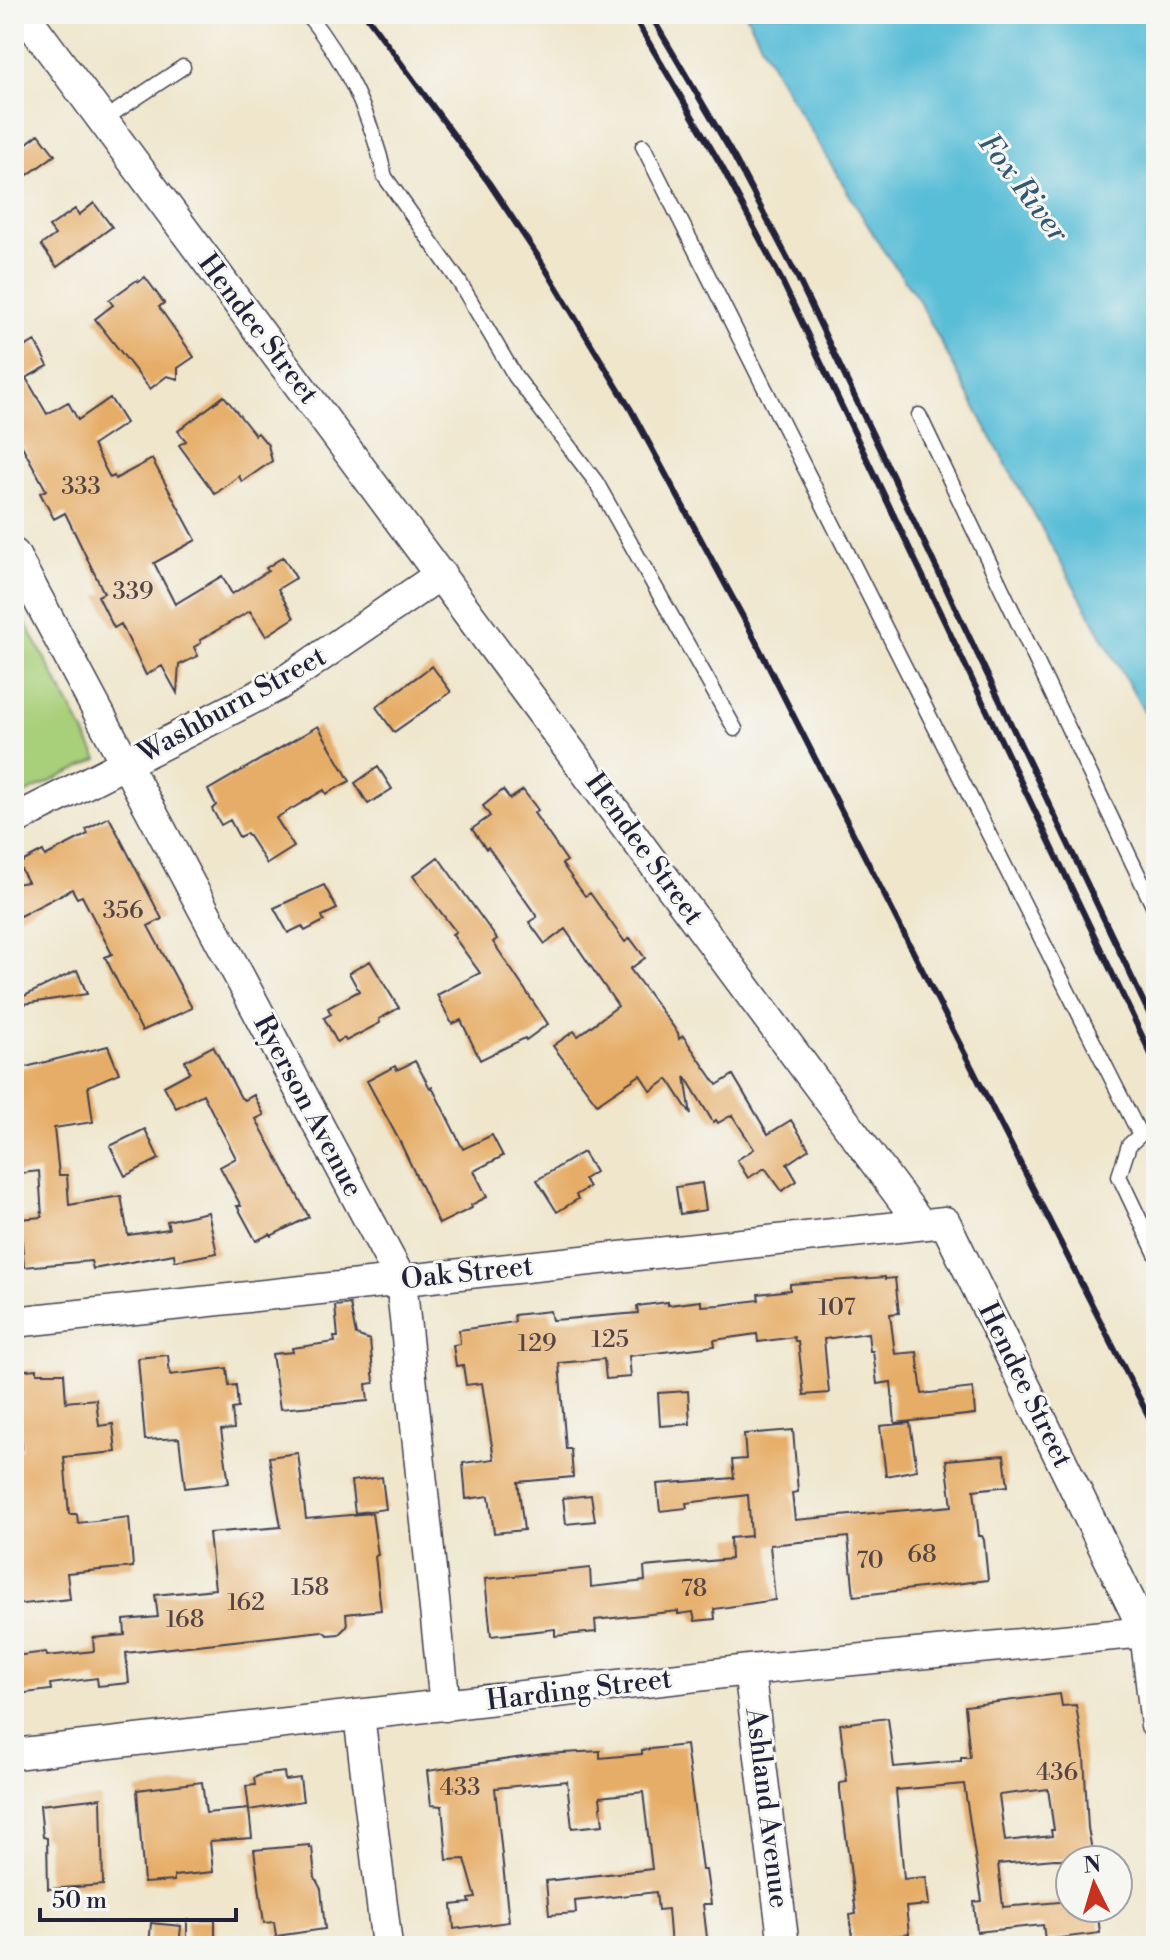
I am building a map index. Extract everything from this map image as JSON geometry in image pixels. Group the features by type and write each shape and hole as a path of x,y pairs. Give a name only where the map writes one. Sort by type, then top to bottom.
{"street":[{"name":"Hendee Street","path":"24,14 920,1223 945,1222 1145,1632 1156,1725"},
{"name":"Ryerson Avenue","path":"14,554 401,1280 445,1706"},
{"name":"Washburn Street","path":"14,820 279,685 441,574"},
{"name":"Oak Street","path":"14,1322 920,1223"},
{"name":"Harding Street","path":"14,1754 749,1670 1145,1632"},
{"name":"Ashland Avenue","path":"749,1670 784,1946"},
{"path":"359,1715 387,1946"}],"lane":[{"path":"307,14 330,42 352,83 381,158 385,177 460,283 515,376 596,482 735,729"},
{"path":"103,120 183,67"},
{"path":"643,146 1140,1135 1129,1145 1119,1176 1156,1254"},
{"path":"919,415 1156,912"}],"green space":[{"path":"14,601 98,759 14,799"}],"water":[{"name":"Fox River","path":"746,14 1152,14 1156,20 1156,733 992,439 918,299 881,247 776,73"}],"building":[{"path":"39,134 55,155 14,185 14,153"},
{"path":"94,203 112,227 57,267 41,245 55,235 49,227 75,209 79,215"},
{"path":"145,277 164,303 159,307 194,357 178,368 178,379 167,376 150,389 95,319 113,305 109,300"},
{"path":"35,341 48,366 26,378 47,414 68,402 78,420 110,398 126,423 93,445 110,478 114,476 115,479 152,459 196,540 154,563 175,604 222,576 232,594 268,571 266,568 283,557 296,578 278,589 294,618 266,636 250,611 200,640 201,643 194,647 198,656 179,665 177,693 162,666 146,675 121,624 114,628 98,596 104,593 65,513 54,519 40,493 46,490 22,446 14,451 14,353"},
{"path":"224,396 255,435 258,433 268,445 272,461 242,482 239,476 215,494 179,445 186,441 178,431"},
{"path":"432,666 451,692 394,732 376,707"},
{"path":"318,726 350,781 326,794 324,790 276,818 294,847 267,864 247,833 239,837 230,820 221,825 212,809 216,805 208,790"},
{"path":"378,767 392,789 368,804 355,783"},
{"path":"503,790 510,799 523,790 538,810 534,813 567,861 562,864 585,896 590,893 625,942 630,938 645,958 630,969 678,1033 679,1039 683,1036 717,1085 733,1075 768,1134 791,1120 809,1149 787,1164 797,1181 782,1191 765,1168 748,1178 737,1160 754,1149 732,1115 718,1123 716,1120 713,1122 685,1076 691,1115 668,1079 651,1091 640,1075 597,1104 553,1046 574,1031 578,1036 618,1006 565,929 545,944 529,922 537,917 472,829 490,816 483,806"},
{"path":"109,817 162,919 148,926 192,1008 142,1031 105,957 112,954 82,896 77,898 72,889 14,919 14,884 28,882 18,864 43,851 45,856 88,834 86,829"},
{"path":"438,857 497,939 493,942 548,1024 526,1040 480,1060 461,1020 452,1024 437,995 480,973 452,934 456,932 413,876"},
{"path":"324,885 337,909 322,916 324,921 305,931 302,926 288,933 274,908"},
{"path":"370,961 399,1008 379,1019 380,1023 346,1041 344,1038 337,1042 324,1018 331,1014 328,1008 359,991 349,973"},
{"path":"77,970 87,994 17,1005 16,1000"},
{"path":"108,1046 119,1073 88,1086 93,1122 54,1128 59,1175 67,1175 69,1205 121,1196 128,1235 169,1229 167,1221 208,1212 217,1253 175,1261 174,1254 93,1269 91,1261 24,1267 20,1219 42,1217 39,1171 14,1174 14,1070"},
{"path":"213,1046 241,1098 245,1100 254,1095 264,1115 256,1119 309,1217 256,1241 220,1167 236,1158 203,1094 176,1108 164,1086 190,1072 185,1061"},
{"path":"415,1061 432,1087 463,1149 492,1135 503,1156 474,1171 487,1197 439,1224 367,1081 395,1066 397,1070"},
{"path":"145,1129 159,1159 125,1176 110,1146"},
{"path":"583,1152 595,1172 584,1179 589,1187 576,1195 578,1199 557,1212 537,1180"},
{"path":"702,1183 706,1210 680,1214 676,1187"},
{"path":"895,1278 899,1313 890,1314 895,1354 917,1352 922,1394 973,1388 975,1414 895,1423 891,1382 877,1384 868,1333 824,1339 829,1393 804,1395 798,1341 794,1337 758,1342 757,1334 714,1340 715,1346 629,1356 631,1377 606,1379 604,1359 559,1363 566,1449 571,1449 573,1477 518,1482 524,1530 494,1533 489,1496 466,1499 463,1463 494,1459 482,1383 466,1385 463,1365 456,1366 453,1345 460,1344 459,1330 515,1322 514,1315 550,1311 554,1320 638,1313 637,1306 668,1302 668,1305 701,1301 701,1306 720,1305 759,1300 758,1294 790,1290 790,1284"},
{"path":"350,1304 356,1335 370,1340 374,1383 366,1384 368,1401 280,1409 272,1354 335,1342 334,1337 338,1337 335,1306"},
{"path":"168,1355 170,1375 227,1368 229,1386 236,1385 238,1408 232,1409 234,1429 221,1430 229,1483 185,1488 179,1438 145,1440 138,1358"},
{"path":"37,1369 37,1373 64,1373 66,1402 96,1399 99,1426 113,1424 116,1452 64,1457 69,1514 77,1514 78,1523 129,1517 133,1567 67,1573 70,1599 14,1605 14,1450 22,1449 19,1410 14,1410 14,1371"},
{"path":"688,1391 690,1424 660,1426 658,1393"},
{"path":"910,1423 917,1470 886,1476 880,1426"},
{"path":"793,1430 798,1492 792,1493 795,1520 952,1506 946,1460 1004,1455 1008,1486 974,1490 988,1580 854,1596 848,1537 770,1545 775,1600 714,1609 715,1619 695,1621 693,1612 678,1614 678,1611 595,1620 596,1632 555,1636 555,1629 491,1636 485,1579 590,1568 591,1587 645,1581 644,1567 731,1559 730,1538 751,1536 748,1495 686,1503 687,1508 660,1511 657,1484 734,1478 732,1460 746,1459 744,1434"},
{"path":"298,1453 306,1519 372,1513 381,1610 346,1614 347,1626 339,1634 328,1635 322,1631 126,1653 129,1683 98,1686 97,1678 50,1684 51,1690 18,1694 14,1656 94,1651 93,1638 125,1635 124,1620 158,1617 155,1595 215,1589 209,1533 281,1527 269,1457"},
{"path":"382,1477 386,1509 355,1513 351,1481"},
{"path":"591,1495 595,1521 566,1524 563,1498"},
{"path":"1060,1694 1062,1706 1076,1705 1084,1757 1091,1844 1054,1844 1054,1859 998,1864 1003,1907 1054,1902 1054,1924 1099,1924 1100,1933 1045,1940 1043,1925 977,1932 974,1902 982,1901 964,1784 896,1790 904,1879 926,1877 929,1905 906,1907 909,1934 891,1936 892,1941 872,1944 862,1943 861,1938 853,1939 850,1915 856,1914 840,1790 840,1783 847,1782 840,1724 888,1718 894,1767 970,1758 965,1706","holes":["1048,1789 1054,1830 1051,1830 1052,1836 1005,1841 999,1795"]},
{"path":"686,1745 702,1870 706,1870 711,1904 703,1904 708,1946 671,1946 668,1909 658,1910 656,1892 575,1901 576,1913 549,1915 546,1881 652,1869 643,1792 600,1797 603,1825 572,1828 567,1781 495,1788 509,1922 454,1929 452,1905 470,1903 469,1899 476,1898 465,1859 447,1860 442,1806 431,1805 427,1771 544,1754 600,1751 600,1758"},
{"path":"284,1772 285,1780 300,1778 303,1801 249,1810 252,1838 210,1841 213,1872 174,1876 174,1881 144,1883 137,1790 202,1782 206,1813 249,1809 246,1786 255,1785 254,1778 260,1775"},
{"path":"101,1798 103,1885 48,1889 47,1838 43,1837 40,1805"},
{"path":"309,1845 309,1848 312,1847 315,1878 321,1889 325,1929 276,1936 274,1922 264,1923 254,1850"},
{"path":"187,1920 215,1920 215,1941 187,1941"},
{"path":"151,1923 181,1926 179,1946 149,1946"}],"railway":[{"path":"365,14 489,183 539,258 631,410 750,630 1156,1431"},
{"path":"632,14 721,165 782,281 1156,1065"},
{"path":"650,14 734,157 796,274 1156,1028"}]}
